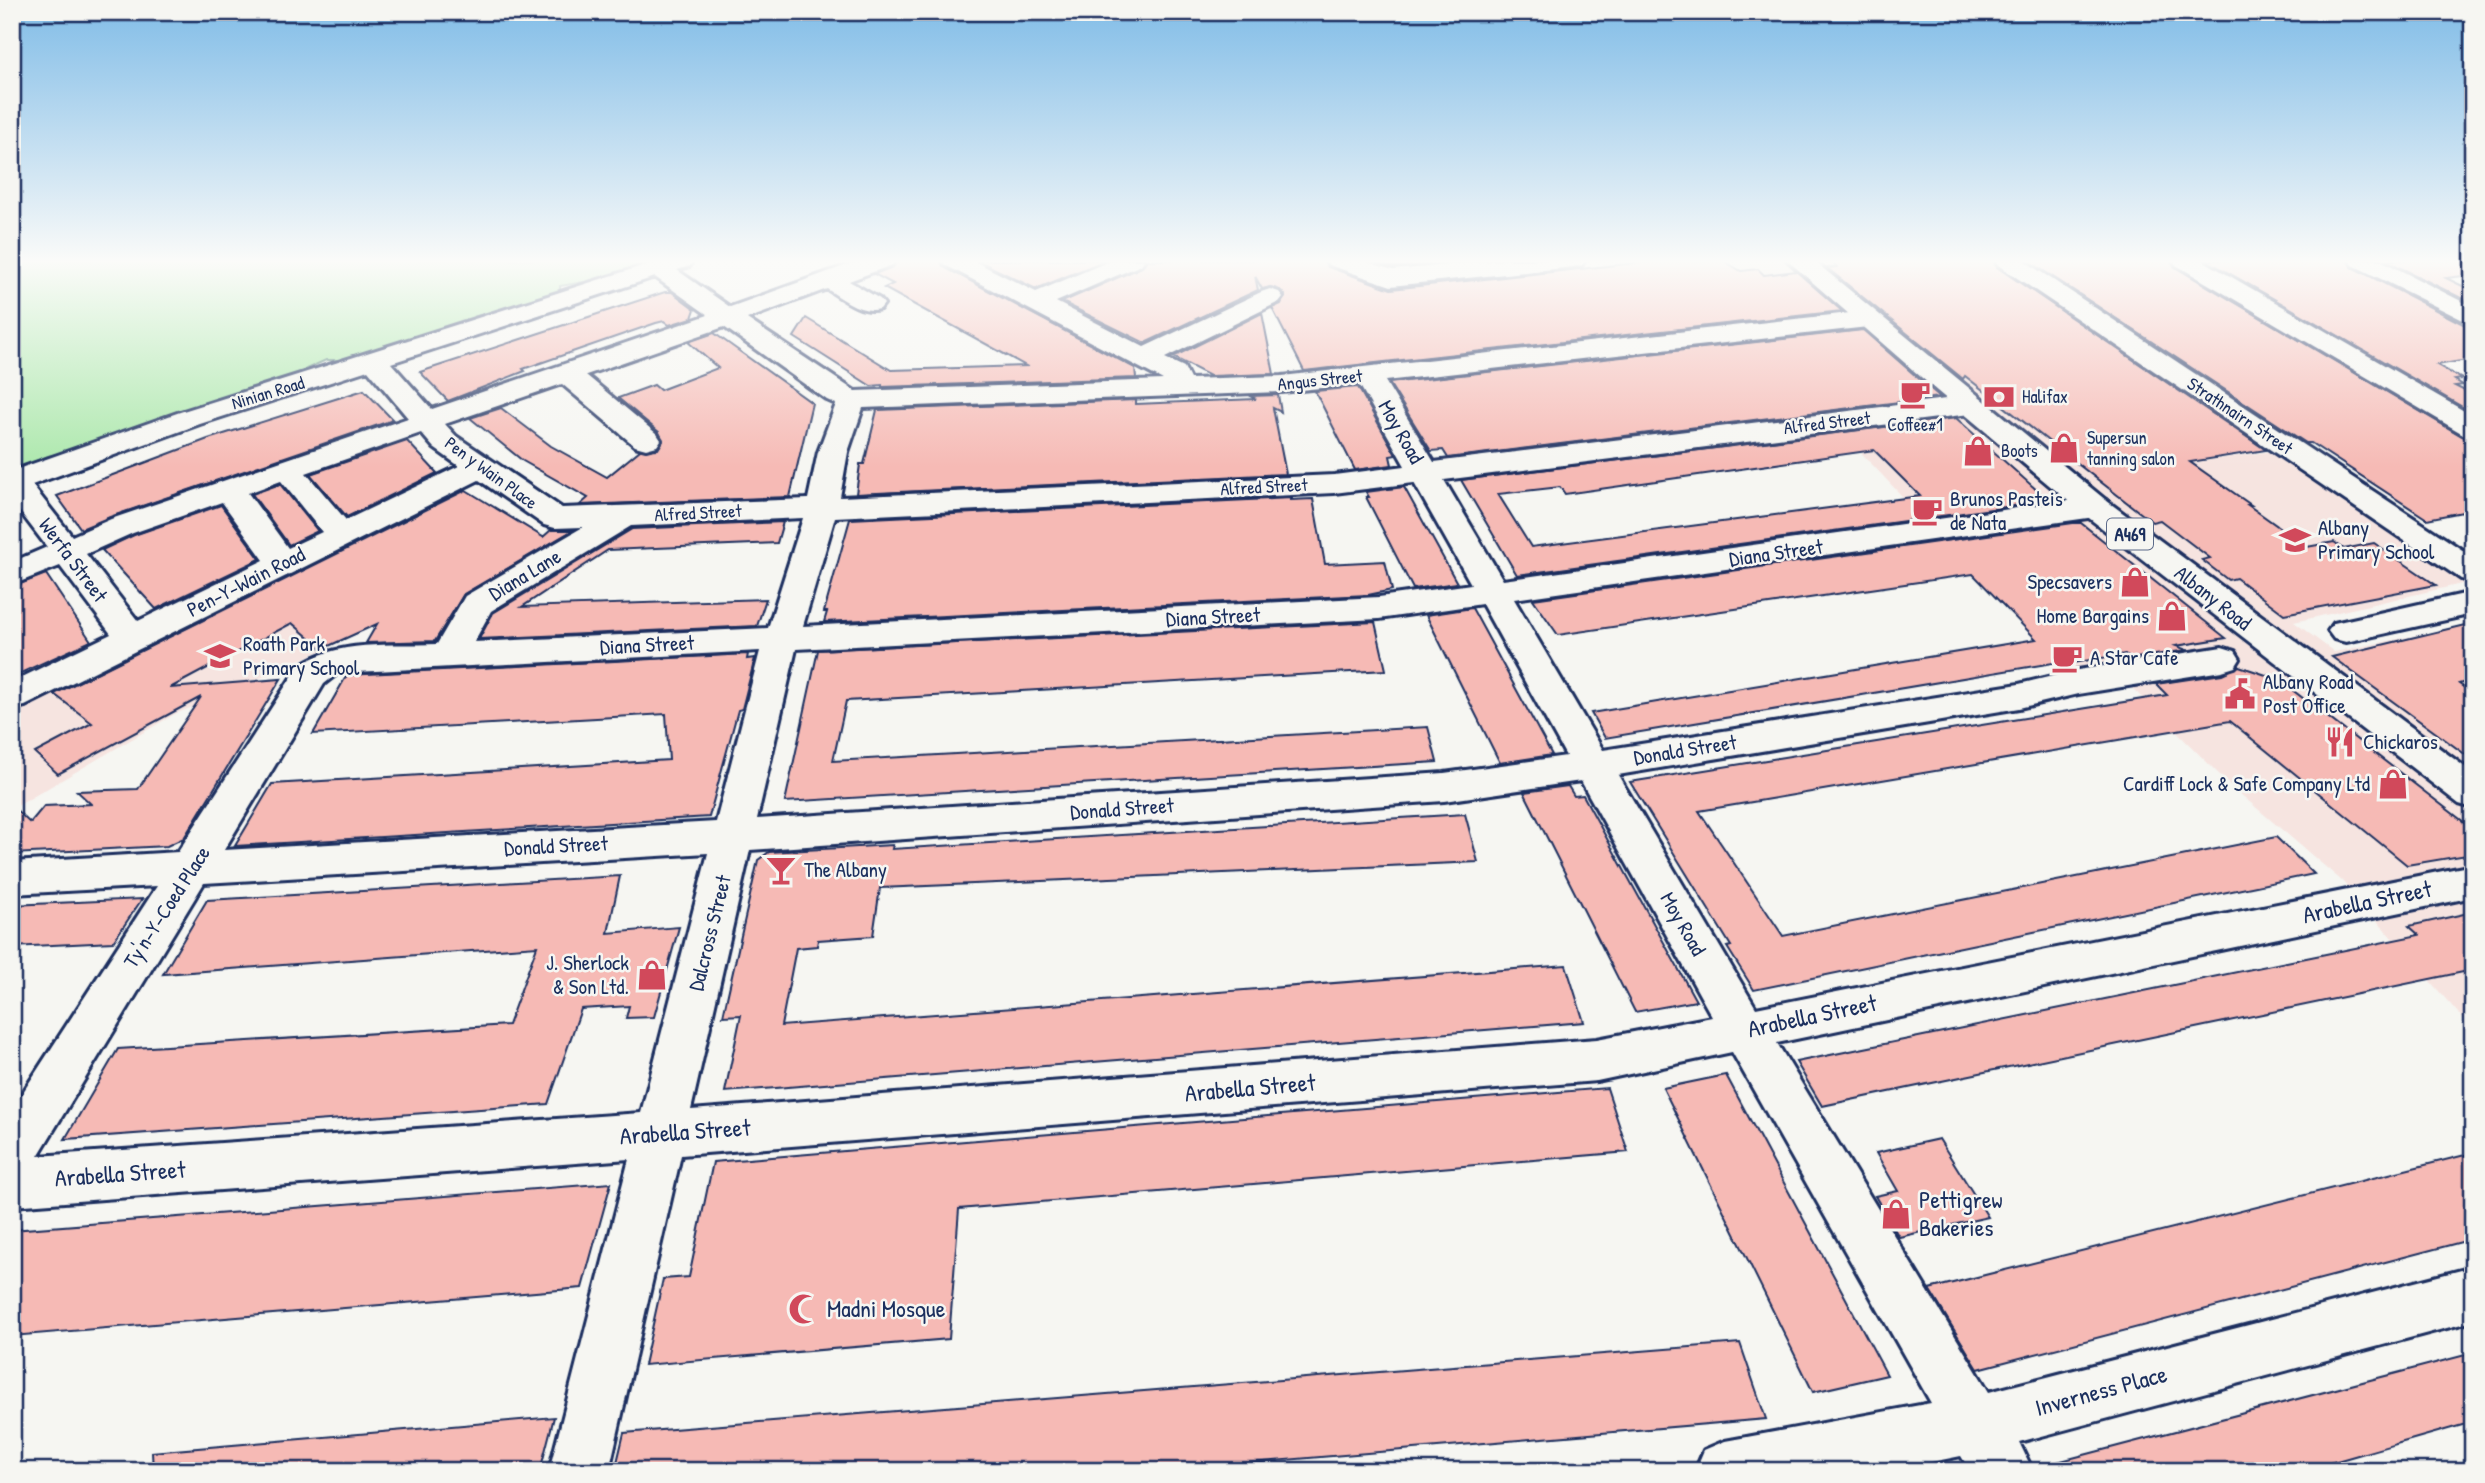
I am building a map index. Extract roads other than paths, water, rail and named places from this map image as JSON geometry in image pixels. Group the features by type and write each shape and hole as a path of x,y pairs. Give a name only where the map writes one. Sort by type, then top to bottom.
{"street":[{"name":"Ninian Road","path":"13,482 202,414 470,329"},
{"path":"12,575 122,526 690,329"},
{"path":"743,329 837,394 852,400"},
{"path":"1091,329 1174,373 1180,388"},
{"path":"1145,357 1203,329"},
{"name":"Angus Street","path":"852,400 1282,384 1777,329"},
{"name":"Albany Road","path":"1880,329 2095,507 2473,794"},
{"name":"Strathnairn Street","path":"2110,329 2473,572"},
{"path":"2304,329 2473,428"},
{"name":"Pen y Wain Place","path":"374,360 445,442 555,518"},
{"path":"565,373 646,440"},
{"name":"Moy Road","path":"1368,375 1590,764 1990,1447"},
{"name":"Dalcross Street","path":"579,1471 782,638 822,507 833,452 852,400"},
{"name":"Alfred Street","path":"555,518 1317,485 1969,405"},
{"name":"Pen-Y-Wain Road","path":"12,696 480,468"},
{"path":"287,469 341,535"},
{"name":"Werfa Street","path":"13,482 133,639"},
{"path":"229,489 283,564"},
{"name":"Diana Street","path":"325,665 449,655 1350,610 2095,507"},
{"name":"Diana Lane","path":"449,655 477,604 624,517"},
{"path":"2346,631 2473,603"},
{"name":"Donald Street","path":"12,878 734,836 1444,786 2019,696 2078,682 2222,659"},
{"name":"Ty'n-Y-Coed Place","path":"12,1153 311,676 325,665"},
{"name":"Arabella Street","path":"12,1182 1597,1060 2473,881"},
{"name":"Inverness Place","path":"1725,1471 1990,1447 2473,1294"}],"place":[{"name":"Coffee#1","path":"1915,394"},
{"name":"Halifax","path":"1999,397"},
{"name":"Supersun tanning salon","path":"2064,448"},
{"name":"Boots","path":"1978,451"},
{"name":"Brunos Pasteis de Nata","path":"1927,511"},
{"name":"Albany Primary School","path":"2295,540"},
{"name":"Specsavers","path":"2135,582"},
{"name":"Home Bargains","path":"2172,616"},
{"name":"Roath Park Primary School","path":"220,656"},
{"name":"A Star Cafe","path":"2067,658"},
{"name":"Albany Road Post Office","path":"2240,694"},
{"name":"Chickaros","path":"2340,742"},
{"name":"Cardiff Lock & Safe Company Ltd","path":"2393,784"},
{"name":"The Albany","path":"781,870"},
{"name":"J. Sherlock & Son Ltd.","path":"652,975"},
{"name":"Pettigrew Bakeries","path":"1896,1214"},
{"name":"Madni Mosque","path":"804,1309"}]}
